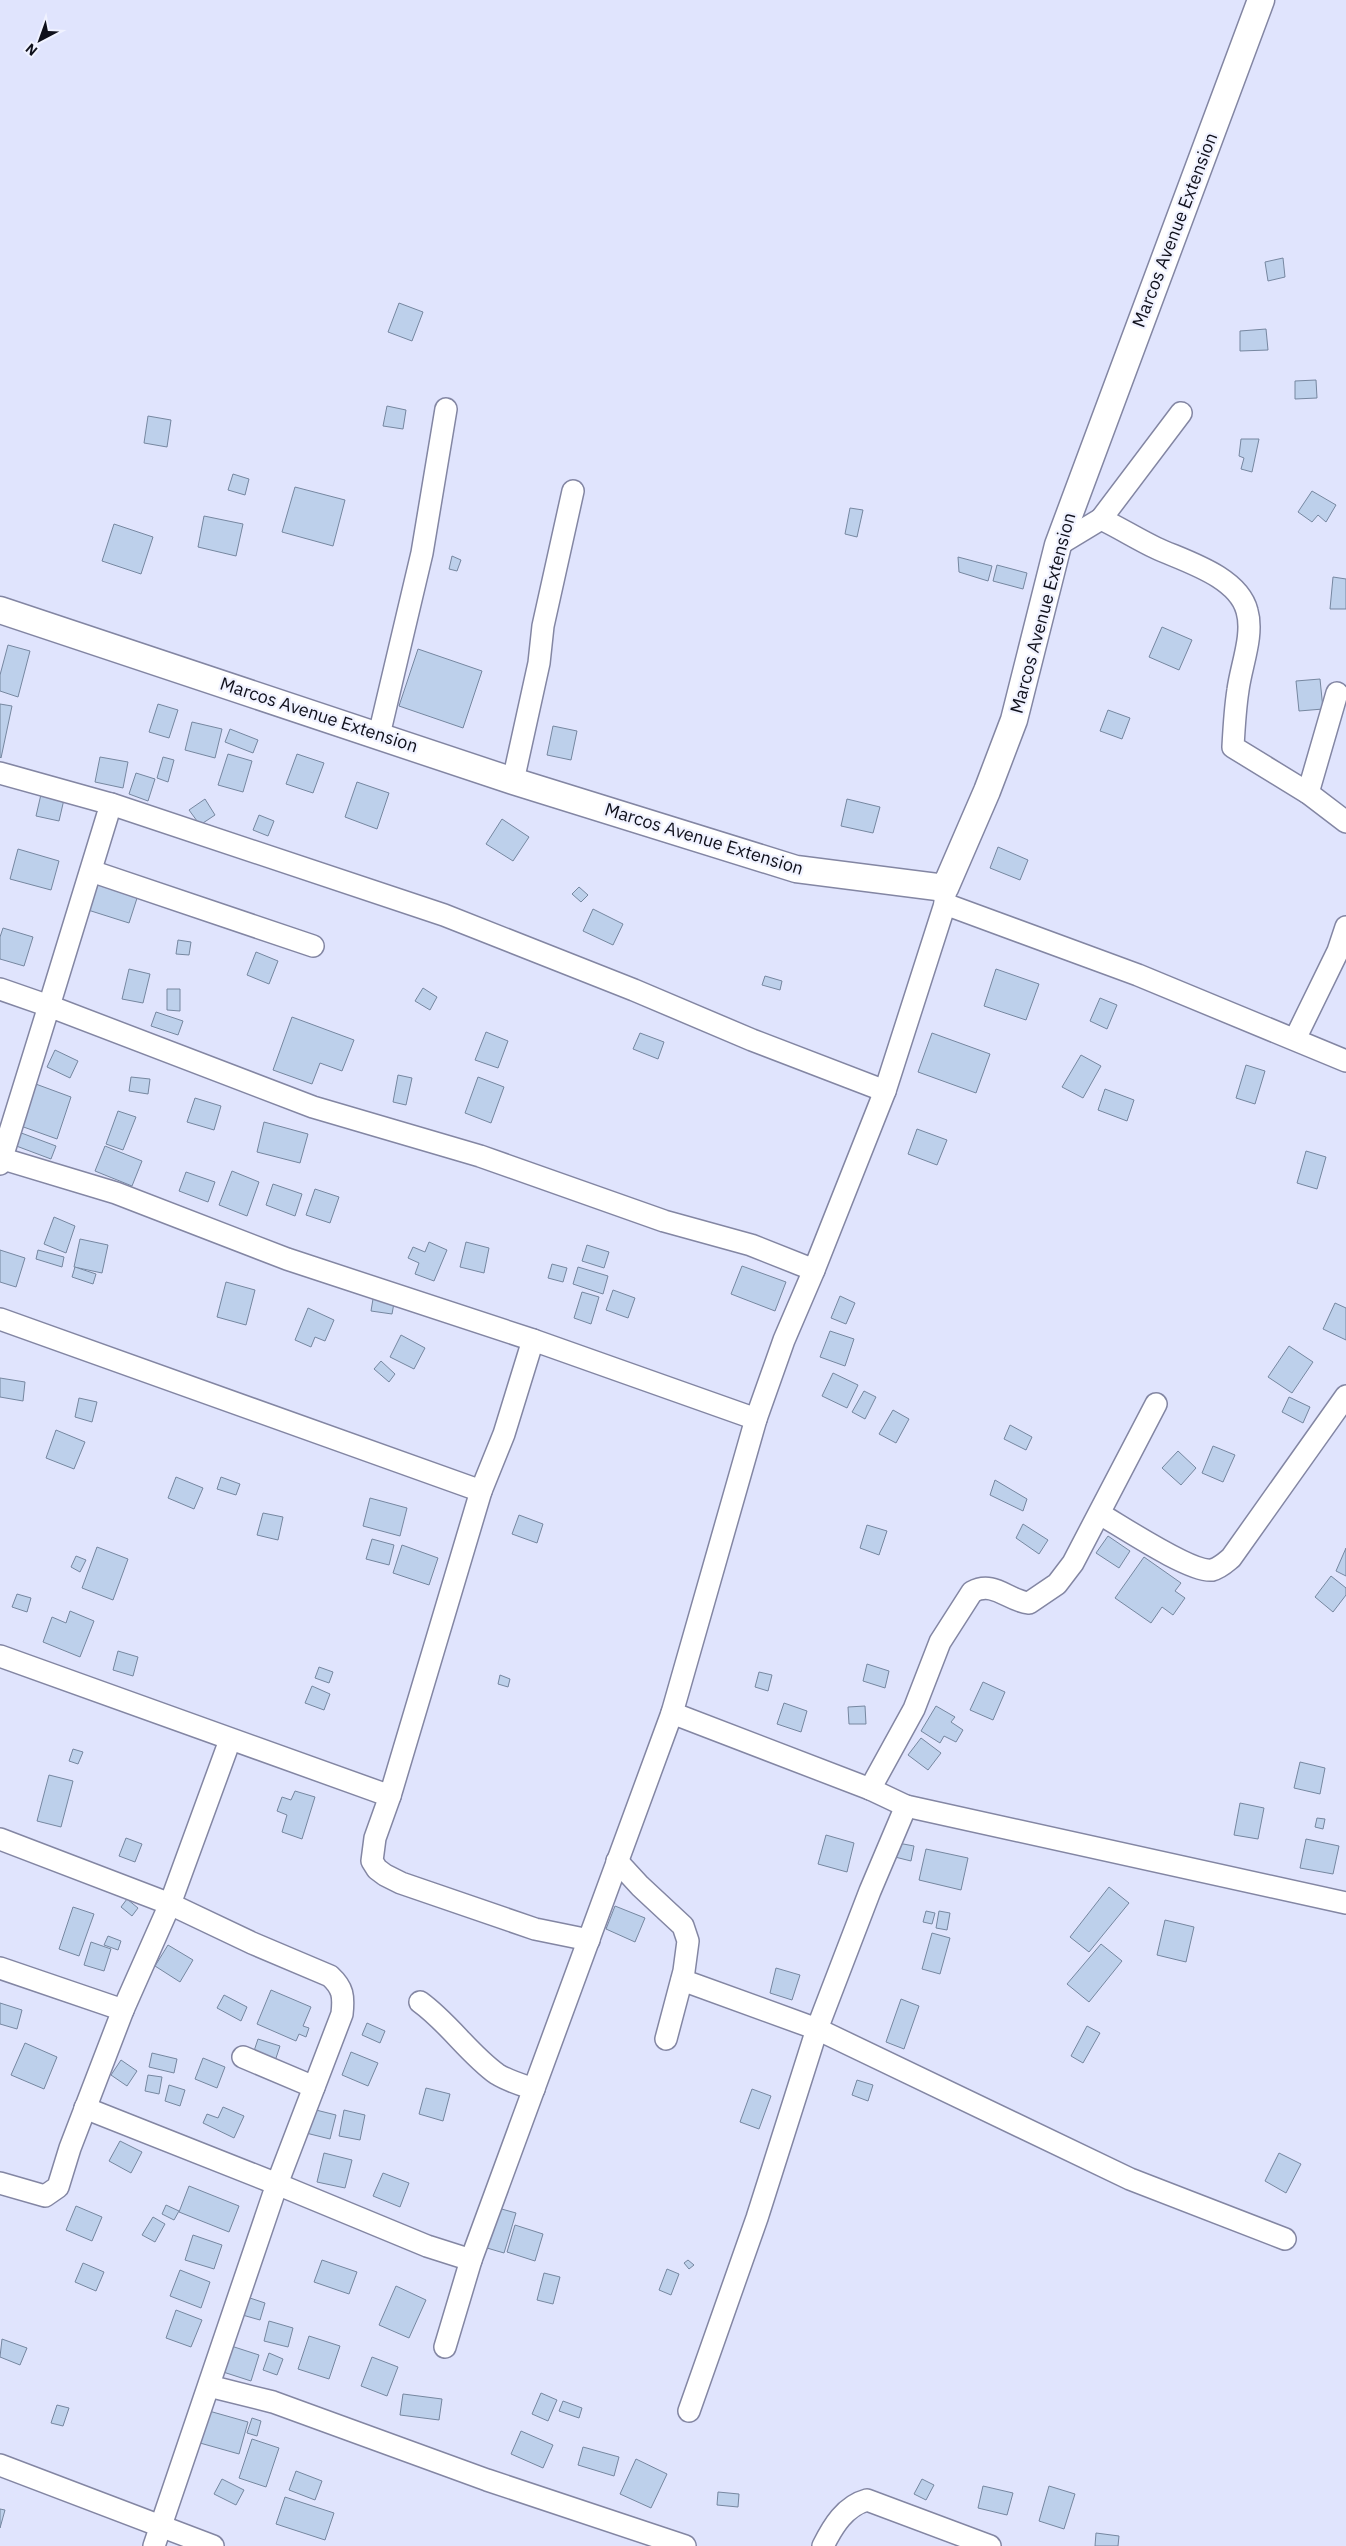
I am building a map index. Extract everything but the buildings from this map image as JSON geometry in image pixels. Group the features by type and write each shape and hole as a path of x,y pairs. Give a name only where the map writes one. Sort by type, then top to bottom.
{"street":[{"name":"Marcos Avenue Extension","path":"0,610 513,780 796,869 945,896 1014,720 1058,545 1261,0"},
{"path":"379,735 422,553 446,410"},
{"path":"1058,545 1101,519 1181,412"},
{"path":"513,780 539,663 543,626 573,491"},
{"path":"1101,519 1156,548 1212,573 1243,599 1248,612 1249,632 1237,692 1233,747 1308,793 1346,822"},
{"path":"1308,793 1337,693"},
{"path":"0,773 111,804 444,915 634,990 752,1040 885,1091"},
{"path":"111,804 1,1160 116,1193 287,1259 533,1340 756,1419"},
{"path":"91,871 313,946"},
{"path":"445,2347 471,2260 672,1713 756,1419 784,1340 885,1091 945,896 1295,1039 1346,1062"},
{"path":"1295,1039 1338,951 1346,927"},
{"path":"0,989 313,1106 480,1156 664,1222 751,1245 814,1270"},
{"path":"0,1319 481,1491"},
{"path":"533,1340 504,1434 481,1491 390,1796 375,1838 372,1860 376,1869 401,1883 535,1929 589,1940"},
{"path":"1100,1514 1167,1553 1198,1568 1210,1570 1221,1566 1232,1558 1346,1396"},
{"path":"870,1789 914,1709 940,1642 972,1592 981,1587 988,1587 1020,1602 1030,1603 1057,1584 1067,1572 1100,1514 1156,1404"},
{"path":"0,1656 390,1796"},
{"path":"672,1713 870,1789 906,1806 1346,1903"},
{"path":"0,2184 45,2196 51,2194 58,2187 85,2108 123,2010 170,1904 230,1740"},
{"path":"689,2411 757,2218 817,2029 870,1891 906,1806"},
{"path":"0,1839 170,1904 252,1943 330,1976 340,1985 344,1996 342,2014 276,2184 154,2546"},
{"path":"618,1861 640,1886 683,1926 688,1941 682,1980 666,2039"},
{"path":"0,1968 123,2010"},
{"path":"682,1980 817,2029 1130,2179 1286,2239"},
{"path":"420,2002 439,2015 487,2066 500,2076 534,2089"},
{"path":"243,2057 314,2087"},
{"path":"85,2108 418,2243 471,2260"},
{"path":"209,2386 274,2402 487,2480 685,2546"},
{"path":"0,2465 213,2546"},
{"path":"823,2546 838,2520 848,2509 855,2503 867,2500 990,2546"}]}
